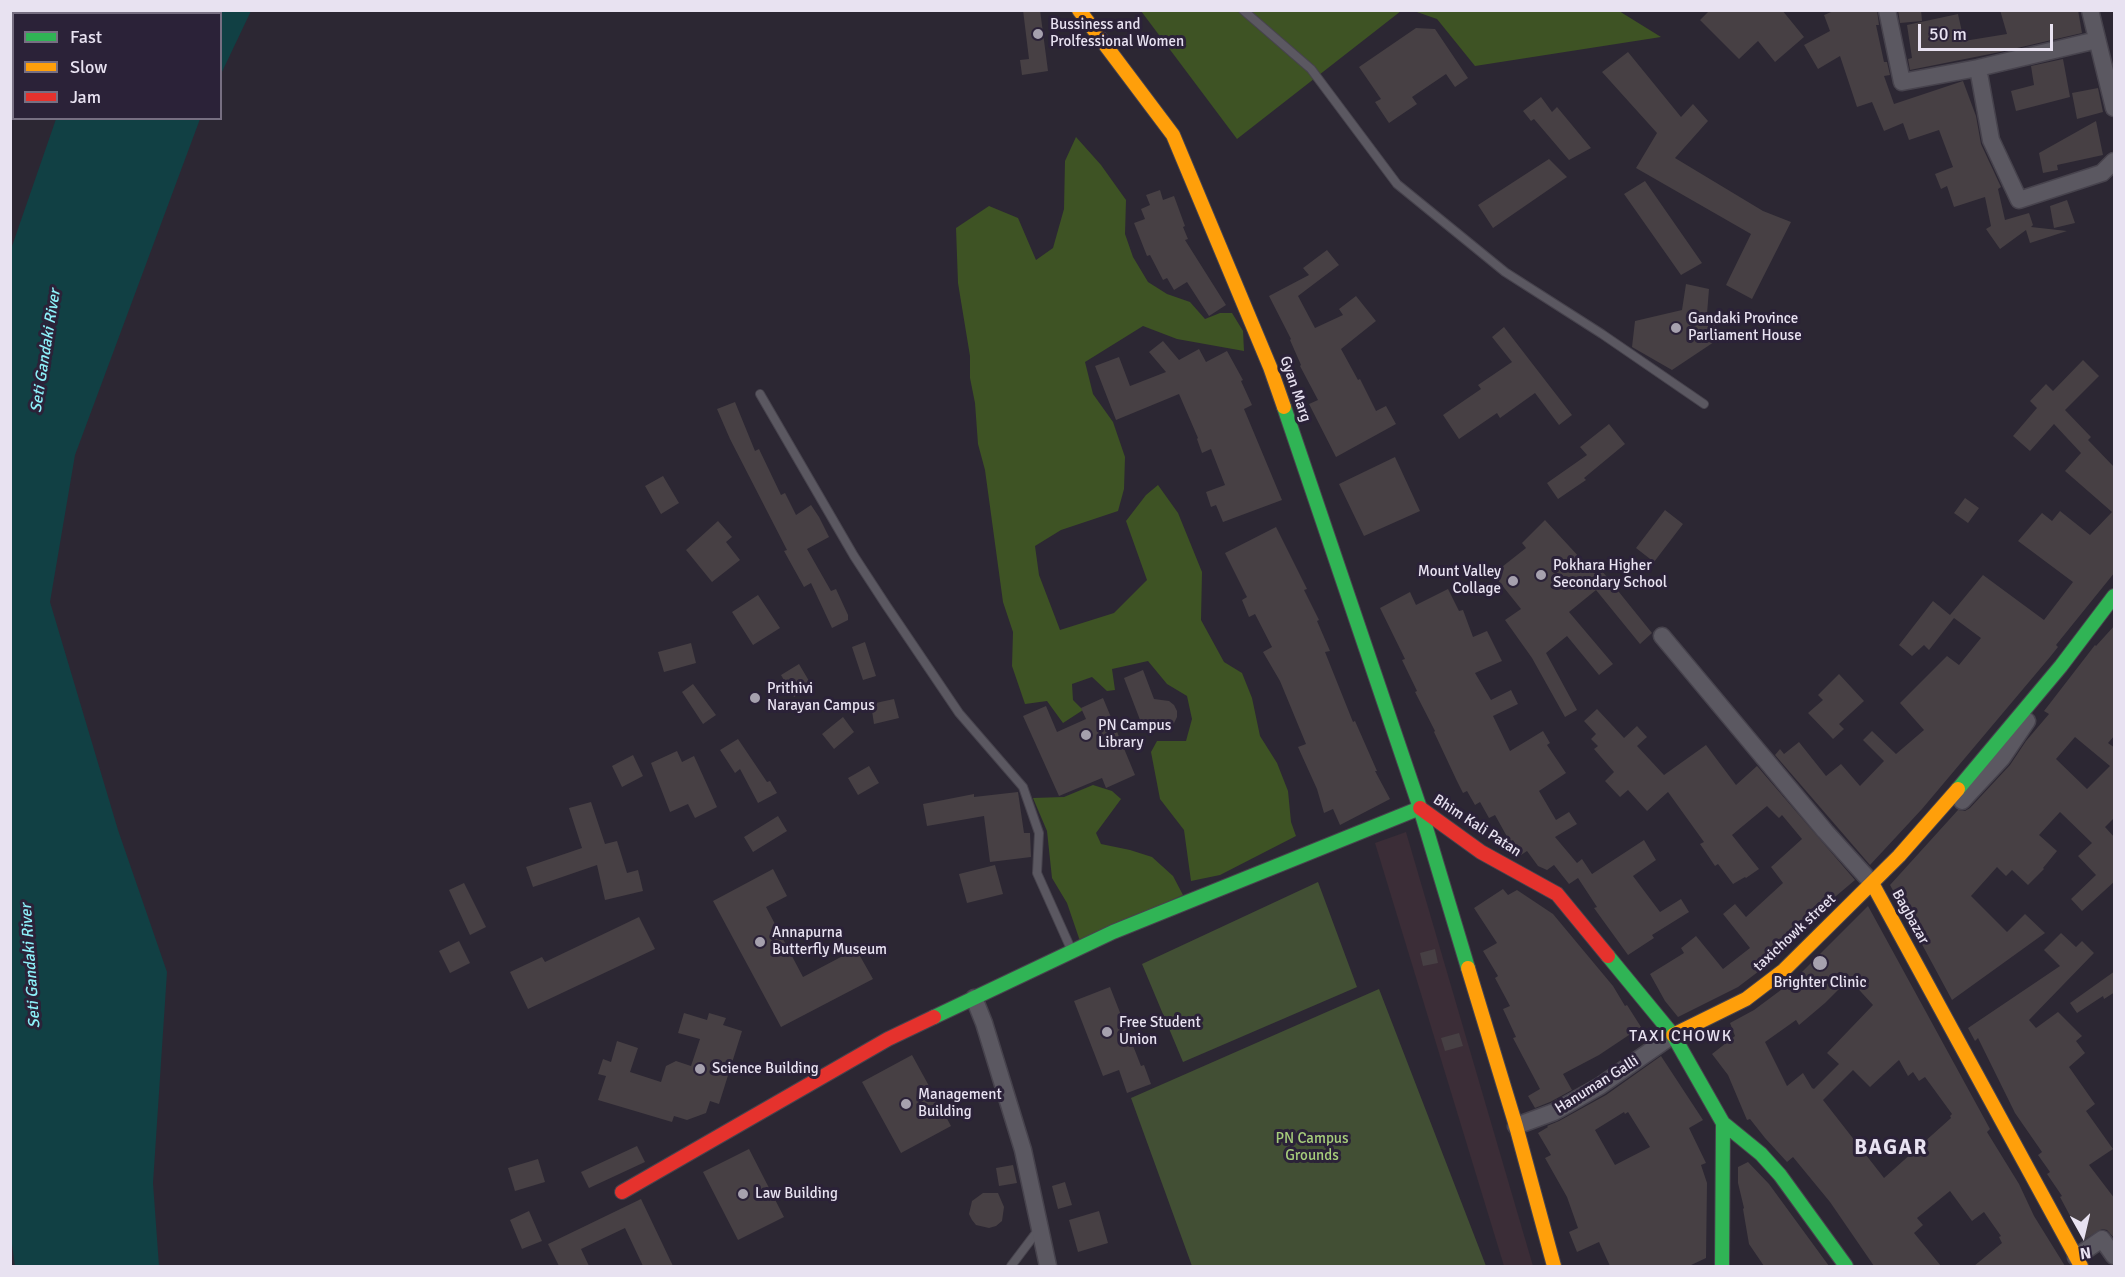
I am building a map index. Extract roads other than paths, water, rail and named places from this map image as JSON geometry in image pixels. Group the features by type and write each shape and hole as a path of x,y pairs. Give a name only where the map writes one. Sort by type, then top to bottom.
{"main road":[{"name":"Gyan Marg","path":"1079,10 1173,135 1270,367 1420,808"},
{"name":"Bagbazar","path":"2079,1262 1875,887 2061,666 2115,596"},
{"path":"622,1192 888,1039 1113,932 1420,808"},
{"name":"Bhim Kali Patan","path":"1420,808 1481,852 1557,894 1676,1041 1723,1124 1722,1266"},
{"name":"Bhim Kali Patan","path":"1420,808 1520,1125 1554,1266"},
{"path":"1723,1124 1761,1154 1780,1175 1846,1266"}],"street":[{"path":"1887,10 1902,82 1978,68 2097,40"},
{"path":"2090,10 2115,108"},
{"path":"1978,68 1991,140 2019,200 2102,173 2115,161"},
{"name":"Hanuman Galli","path":"1520,1125 1554,1112 1676,1041 1785,971 1861,908 1875,887 2002,758 2034,711 2115,610"},
{"path":"1662,636 1825,831 1875,887"},
{"path":"974,998 984,1023 1023,1150 1048,1266"},
{"path":"1520,1125 1568,1266"},
{"path":"2079,1262 2102,1239 2115,1256"}],"lane":[{"path":"1243,10 1311,69 1397,184 1505,272 1602,333 1704,404"},
{"path":"760,394 854,556 958,713 1023,787 1039,833 1037,873 1072,952"},
{"path":"1011,1266 1040,1228"}],"water":[{"path":"91,10 251,10 222,72 222,12 90,12"},
{"name":"Seti Gandaki River","path":"56,120 200,120 75,455 50,602 118,830 167,972 153,1183 159,1266 15,1266 11,1237 10,252"}],"place":[{"name":"Bussiness and Prolfessional Women","path":"1038,34"},
{"name":"Gandaki Province Parliament House","path":"1676,328"},
{"name":"Pokhara Higher Secondary School","path":"1541,575"},
{"name":"Mount Valley Collage","path":"1513,581"},
{"name":"Prithivi Narayan Campus","path":"755,698"},
{"name":"PN Campus Library","path":"1086,735"},
{"name":"Annapurna Butterfly Museum","path":"760,942"},
{"name":"Brighter Clinic","path":"1820,963"},
{"name":"Free Student Union","path":"1107,1032"},
{"name":"Science Building","path":"700,1069"},
{"name":"Management Building","path":"906,1104"},
{"name":"Law Building","path":"743,1194"}],"district":[{"name":"TAXI CHOWK","path":"1681,1037"},
{"name":"BAGAR","path":"1891,1148"}],"park label":[{"name":"PN Campus Grounds","path":"1312,1148"}]}
